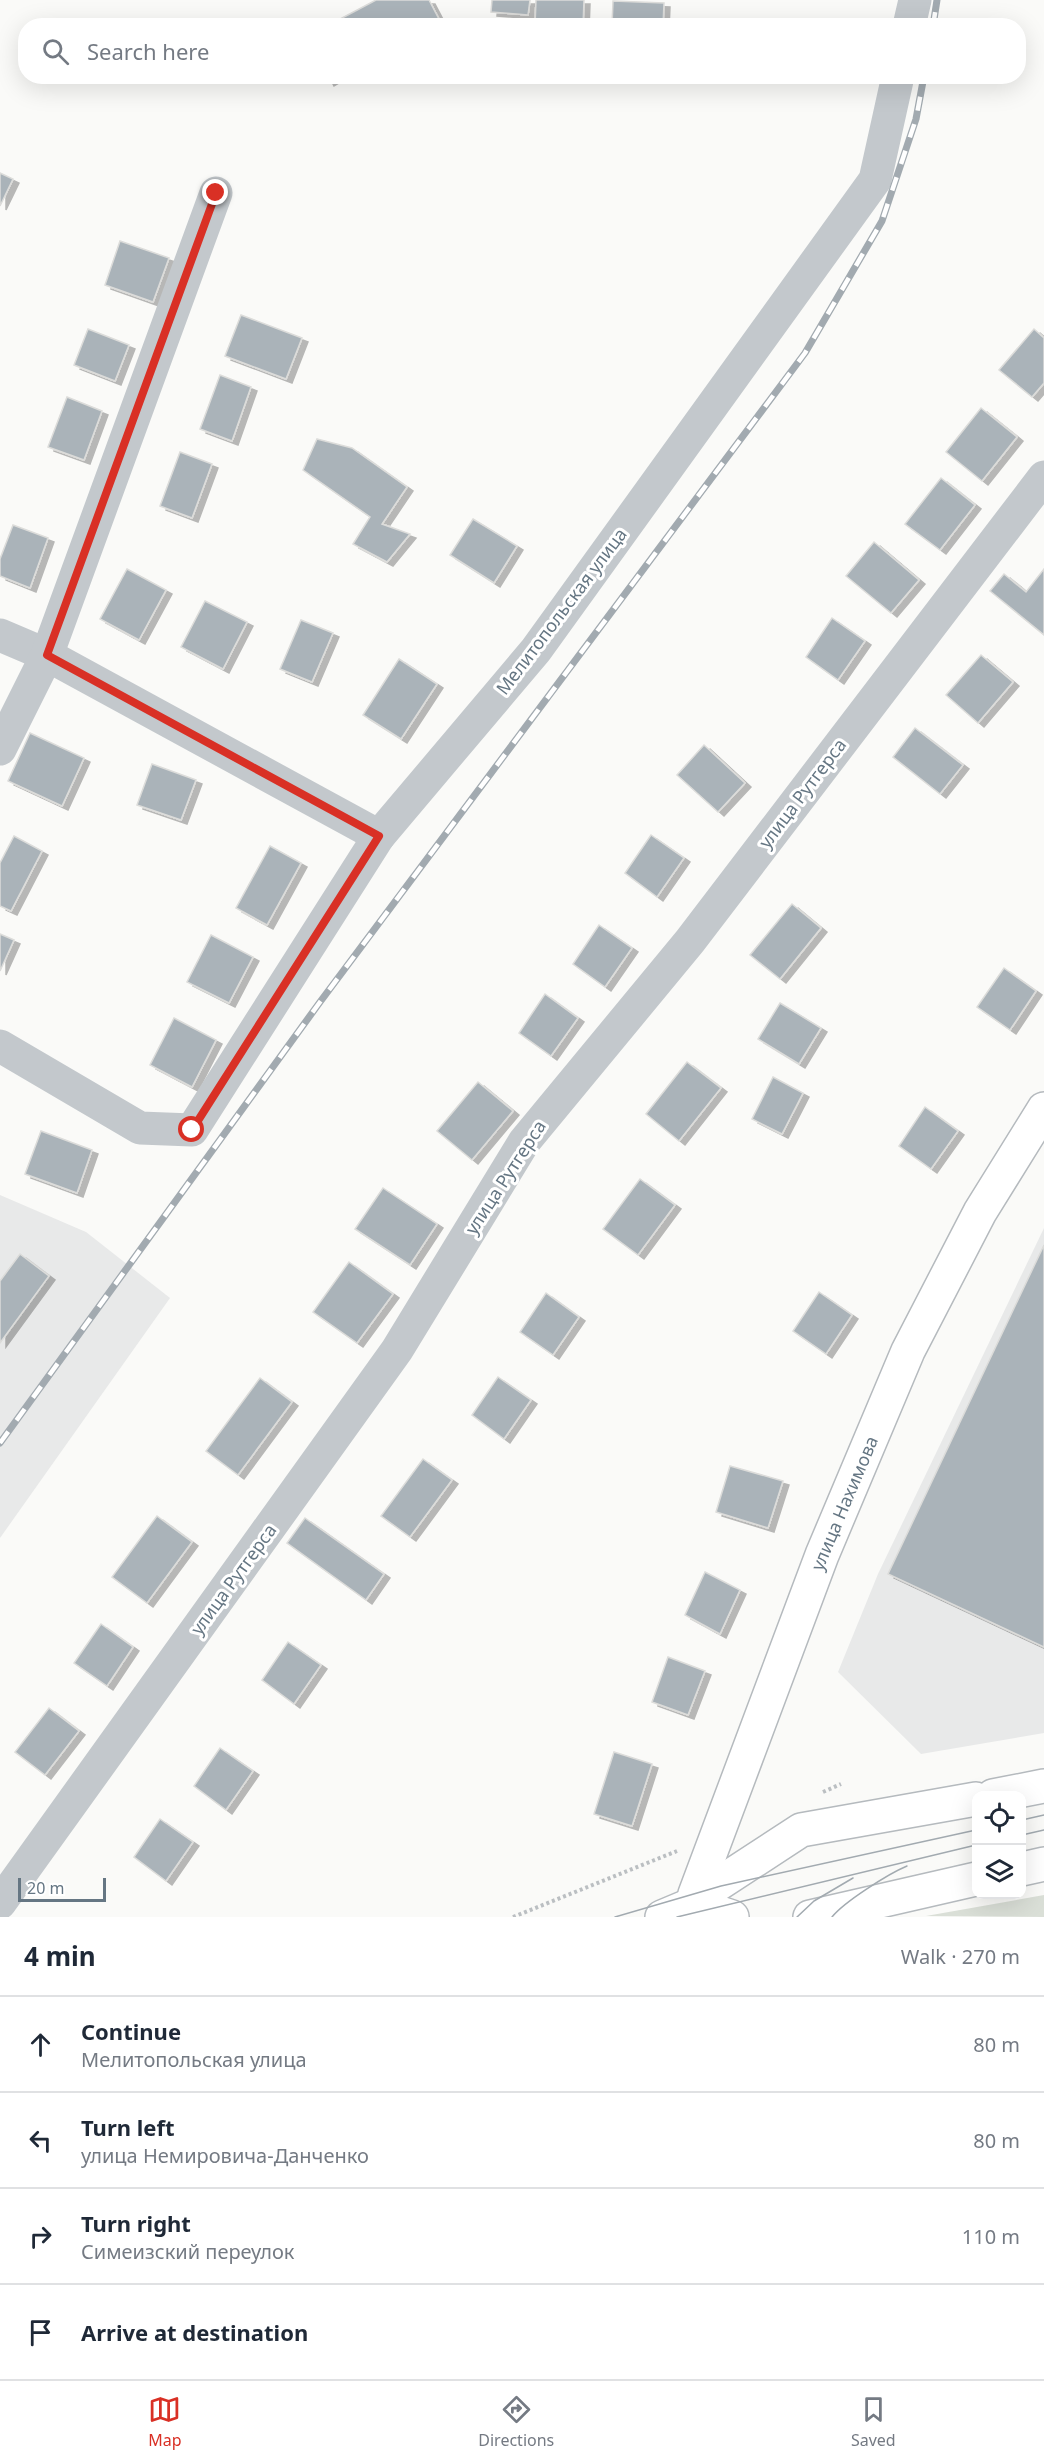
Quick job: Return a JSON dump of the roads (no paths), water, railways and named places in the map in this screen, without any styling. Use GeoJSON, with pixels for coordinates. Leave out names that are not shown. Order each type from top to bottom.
{"type":"FeatureCollection","features":[{"type":"Feature","properties":{"kind":"main road","name":"улица Нахимова"},"geometry":{"type":"LineString","coordinates":[[685,1914],[822,1555],[908,1351],[980,1212],[1044,1109]]}},
{"type":"Feature","properties":{"kind":"main road"},"geometry":{"type":"LineString","coordinates":[[1018,1791],[1044,1786]]}},
{"type":"Feature","properties":{"kind":"main road"},"geometry":{"type":"LineString","coordinates":[[685,1914],[709,1890],[801,1830],[972,1799]]}},
{"type":"Feature","properties":{"kind":"main road"},"geometry":{"type":"LineString","coordinates":[[1026,1868],[1044,1864]]}},
{"type":"Feature","properties":{"kind":"main road"},"geometry":{"type":"LineString","coordinates":[[826,1915],[972,1880]]}},
{"type":"Feature","properties":{"kind":"main road"},"geometry":{"type":"LineString","coordinates":[[685,1914],[732,1917]]}},
{"type":"Feature","properties":{"kind":"lane"},"geometry":{"type":"LineString","coordinates":[[911,18],[915,0]]}},
{"type":"Feature","properties":{"kind":"lane","name":"Мелитопольская улица"},"geometry":{"type":"LineString","coordinates":[[0,1046],[140,1128],[192,1130],[379,836],[536,650],[875,180],[896,84]]}},
{"type":"Feature","properties":{"kind":"lane"},"geometry":{"type":"LineString","coordinates":[[0,749],[47,655],[216,193]]}},
{"type":"Feature","properties":{"kind":"lane","name":"улица Рутгерса"},"geometry":{"type":"LineString","coordinates":[[0,1903],[397,1350],[524,1142],[690,941],[1044,477]]}},
{"type":"Feature","properties":{"kind":"lane"},"geometry":{"type":"LineString","coordinates":[[0,635],[47,655],[379,836]]}},
{"type":"Feature","properties":{"kind":"tram line"},"geometry":{"type":"LineString","coordinates":[[1026,1819],[1044,1815]]}},
{"type":"Feature","properties":{"kind":"tram line"},"geometry":{"type":"LineString","coordinates":[[1026,1834],[1044,1830]]}},
{"type":"Feature","properties":{"kind":"tram line"},"geometry":{"type":"LineString","coordinates":[[615,1917],[721,1886],[972,1831]]}},
{"type":"Feature","properties":{"kind":"tram line"},"geometry":{"type":"LineString","coordinates":[[677,1917],[972,1846]]}},
{"type":"Feature","properties":{"kind":"tram line"},"geometry":{"type":"LineString","coordinates":[[832,1917],[867,1889],[907,1866]]}},
{"type":"Feature","properties":{"kind":"tram line"},"geometry":{"type":"LineString","coordinates":[[797,1917],[814,1901],[853,1878]]}},
{"type":"Feature","properties":{"kind":"railway"},"geometry":{"type":"LineString","coordinates":[[934,18],[937,0]]}},
{"type":"Feature","properties":{"kind":"railway"},"geometry":{"type":"LineString","coordinates":[[0,1443],[320,1002],[805,353],[882,221],[916,119],[923,84]]}}]}
